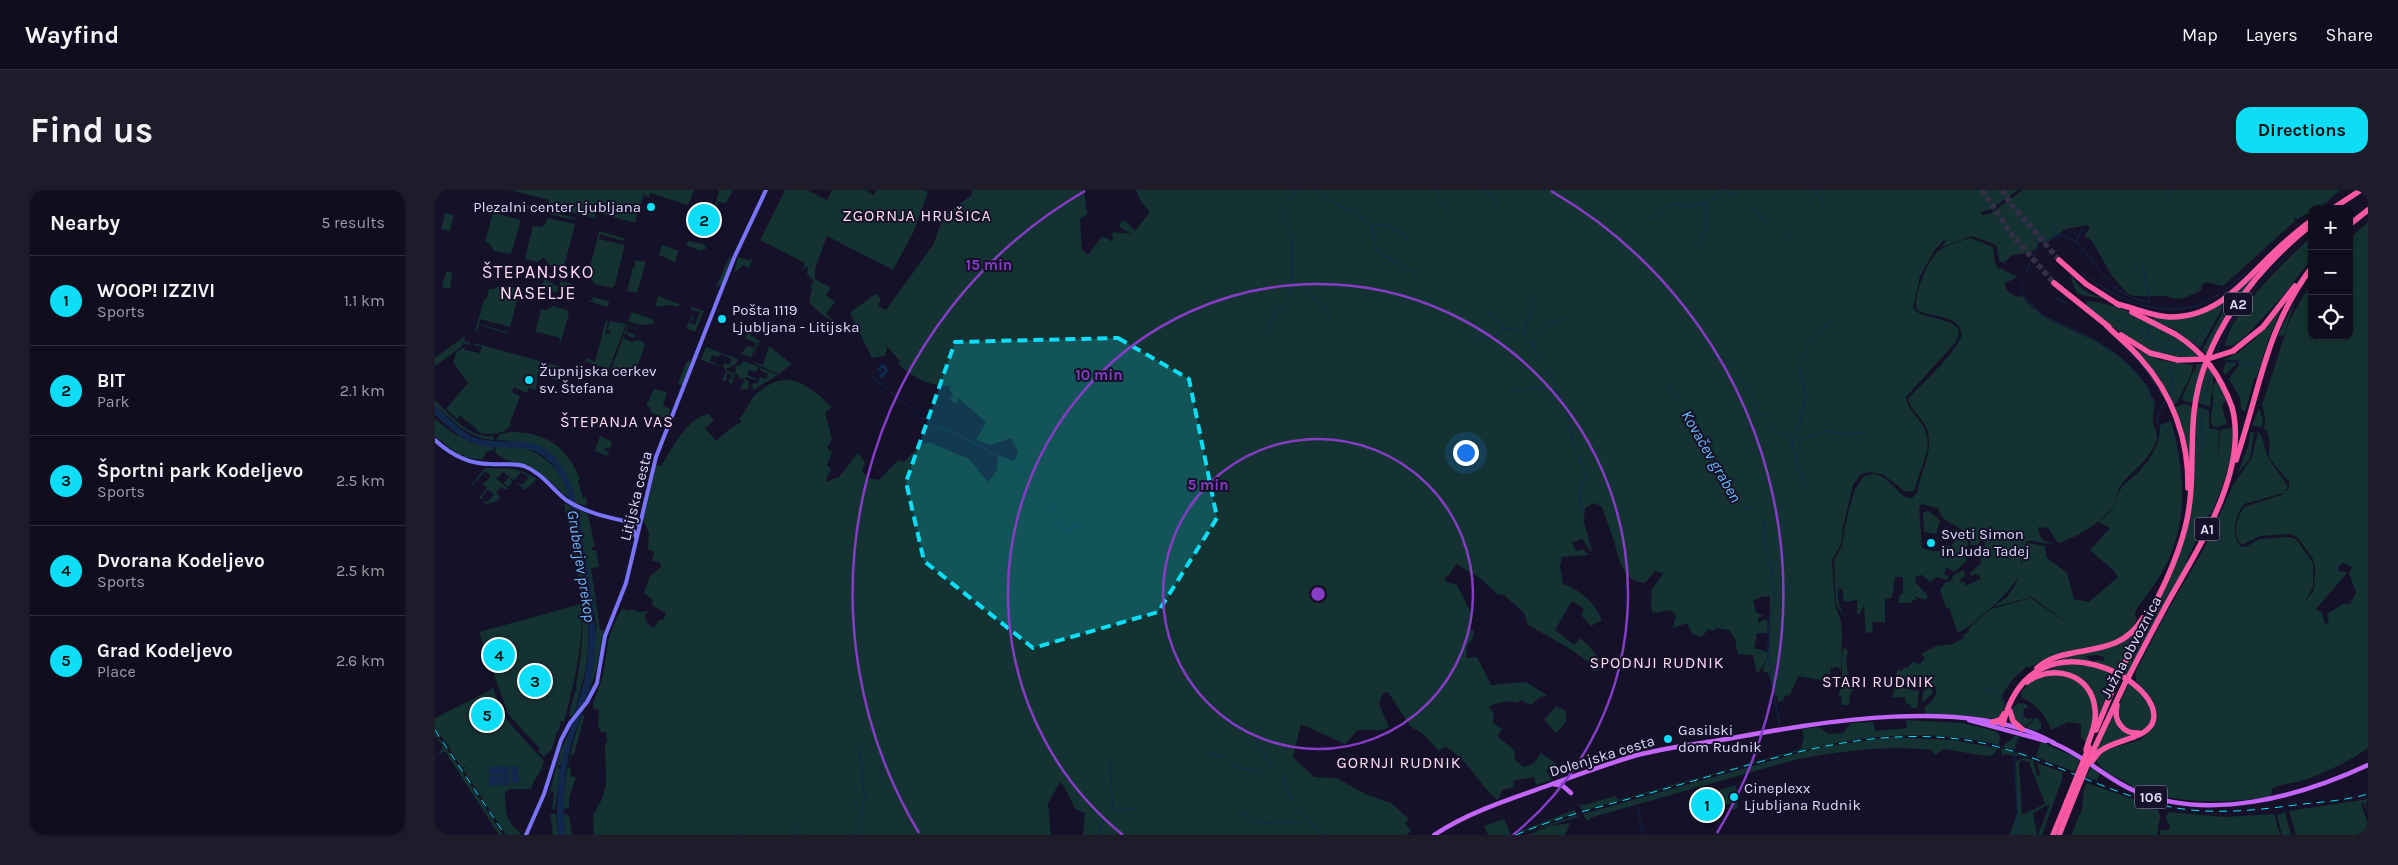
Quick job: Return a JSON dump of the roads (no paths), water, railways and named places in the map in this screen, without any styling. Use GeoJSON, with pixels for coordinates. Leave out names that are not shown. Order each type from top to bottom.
{"type":"FeatureCollection","features":[{"type":"Feature","properties":{"kind":"highway"},"geometry":{"type":"LineString","coordinates":[[2338,205],[2361,190]]}},
{"type":"Feature","properties":{"kind":"highway"},"geometry":{"type":"LineString","coordinates":[[2353,222],[2368,210]]}},
{"type":"Feature","properties":{"kind":"highway"},"geometry":{"type":"LineString","coordinates":[[2117,304],[2148,314],[2168,317],[2189,315],[2209,309],[2232,294],[2277,249],[2308,223]]}},
{"type":"Feature","properties":{"kind":"highway","name":"A2"},"geometry":{"type":"LineString","coordinates":[[2187,520],[2192,488],[2195,405],[2207,360],[2231,315],[2268,266],[2308,228]]}},
{"type":"Feature","properties":{"kind":"highway","name":"A1"},"geometry":{"type":"LineString","coordinates":[[2059,260],[2086,284],[2117,304],[2175,334],[2193,347],[2213,367],[2223,384],[2232,406],[2235,440],[2230,473]]}},
{"type":"Feature","properties":{"kind":"highway"},"geometry":{"type":"LineString","coordinates":[[2107,326],[2144,350],[2157,356],[2178,360],[2208,359],[2233,350],[2263,327],[2308,270]]}},
{"type":"Feature","properties":{"kind":"highway"},"geometry":{"type":"LineString","coordinates":[[2230,473],[2237,458],[2273,334],[2294,293],[2308,271]]}},
{"type":"Feature","properties":{"kind":"highway","name":"A1"},"geometry":{"type":"LineString","coordinates":[[2054,283],[2107,326],[2149,368],[2172,407],[2180,430],[2186,457],[2187,520]]}},
{"type":"Feature","properties":{"kind":"highway","name":"Južna obvoznica"},"geometry":{"type":"LineString","coordinates":[[2059,835],[2086,755],[2092,748],[2198,549],[2230,473]]}},
{"type":"Feature","properties":{"kind":"highway","name":"Južna obvoznica"},"geometry":{"type":"LineString","coordinates":[[2053,835],[2081,780],[2119,675],[2174,562],[2187,520]]}},
{"type":"Feature","properties":{"kind":"highway"},"geometry":{"type":"LineString","coordinates":[[2005,727],[2009,708],[2020,684],[2039,666],[2049,660],[2102,649],[2117,643],[2136,628],[2153,605]]}},
{"type":"Feature","properties":{"kind":"highway"},"geometry":{"type":"LineString","coordinates":[[2014,696],[2031,679],[2047,673],[2064,672],[2078,679],[2089,691],[2095,707],[2092,748],[2144,732],[2154,719],[2152,705],[2136,686],[2112,671],[2093,664],[2067,662],[2049,665],[2032,674]]}},
{"type":"Feature","properties":{"kind":"highway"},"geometry":{"type":"LineString","coordinates":[[2127,680],[2116,709],[2118,723],[2123,729],[2130,732],[2144,732]]}},
{"type":"Feature","properties":{"kind":"highway"},"geometry":{"type":"LineString","coordinates":[[1993,722],[2000,720],[2009,708]]}},
{"type":"Feature","properties":{"kind":"highway"},"geometry":{"type":"LineString","coordinates":[[2009,708],[2013,720],[2021,730]]}},
{"type":"Feature","properties":{"kind":"main road","name":"Litijska cesta"},"geometry":{"type":"LineString","coordinates":[[526,835],[544,794],[557,747],[568,727],[587,703],[597,683],[606,632],[625,587],[651,472],[734,258],[766,190]]}},
{"type":"Feature","properties":{"kind":"main road"},"geometry":{"type":"LineString","coordinates":[[435,440],[451,454],[469,461],[490,464],[515,464],[528,468],[540,475],[565,498],[582,508],[639,524]]}},
{"type":"Feature","properties":{"kind":"main road"},"geometry":{"type":"LineString","coordinates":[[622,520],[633,528],[636,540]]}},
{"type":"Feature","properties":{"kind":"main road","name":"Dolenjska cesta"},"geometry":{"type":"LineString","coordinates":[[1434,835],[1481,810],[1644,754],[1795,726],[1890,717],[1965,719],[1993,722],[2005,727]]}},
{"type":"Feature","properties":{"kind":"main road","name":"Dolenjska cesta"},"geometry":{"type":"LineString","coordinates":[[1965,719],[2021,730],[2080,756],[2115,781],[2135,792],[2155,798],[2188,803],[2235,803],[2273,798],[2309,788],[2368,765]]}},
{"type":"Feature","properties":{"kind":"main road"},"geometry":{"type":"LineString","coordinates":[[1553,784],[1563,786],[1571,792]]}},
{"type":"Feature","properties":{"kind":"water"},"geometry":{"type":"Polygon","coordinates":[[[883,363],[889,370],[881,378],[879,375],[885,370],[882,368],[880,372],[877,369],[883,363]]]}},
{"type":"Feature","properties":{"kind":"water","name":"Gruberjev prekop"},"geometry":{"type":"Polygon","coordinates":[[[435,405],[456,425],[474,437],[489,441],[527,442],[544,448],[559,462],[573,491],[593,598],[595,646],[590,687],[569,753],[564,794],[565,835],[558,835],[557,808],[561,764],[585,678],[589,649],[585,586],[569,497],[556,469],[541,455],[524,449],[487,447],[472,443],[435,415],[435,405]]]}},
{"type":"Feature","properties":{"kind":"water"},"geometry":{"type":"Polygon","coordinates":[[[508,766],[509,774],[489,775],[489,767],[508,766]]]}},
{"type":"Feature","properties":{"kind":"water"},"geometry":{"type":"Polygon","coordinates":[[[511,766],[518,766],[519,783],[512,783],[511,766]]]}},
{"type":"Feature","properties":{"kind":"water"},"geometry":{"type":"Polygon","coordinates":[[[509,775],[509,785],[489,786],[489,776],[509,775]]]}},
{"type":"Feature","properties":{"kind":"waterway"},"geometry":{"type":"LineString","coordinates":[[1297,190],[1282,214],[1285,224],[1290,229],[1293,255],[1291,271],[1327,313],[1331,322]]}},
{"type":"Feature","properties":{"kind":"waterway"},"geometry":{"type":"LineString","coordinates":[[1313,190],[1358,214],[1372,226],[1375,244],[1382,255],[1413,272],[1417,279]]}},
{"type":"Feature","properties":{"kind":"waterway"},"geometry":{"type":"LineString","coordinates":[[1436,190],[1451,218]]}},
{"type":"Feature","properties":{"kind":"waterway"},"geometry":{"type":"LineString","coordinates":[[1486,190],[1495,200],[1498,209]]}},
{"type":"Feature","properties":{"kind":"waterway"},"geometry":{"type":"LineString","coordinates":[[1648,219],[1673,204],[1686,206],[1706,202],[1713,199],[1723,190]]}},
{"type":"Feature","properties":{"kind":"waterway"},"geometry":{"type":"LineString","coordinates":[[1815,190],[1829,213]]}},
{"type":"Feature","properties":{"kind":"waterway"},"geometry":{"type":"LineString","coordinates":[[2164,204],[2172,190]]}},
{"type":"Feature","properties":{"kind":"waterway"},"geometry":{"type":"LineString","coordinates":[[1723,191],[1736,196],[1790,239]]}},
{"type":"Feature","properties":{"kind":"waterway"},"geometry":{"type":"LineString","coordinates":[[1697,246],[1705,226],[1706,204]]}},
{"type":"Feature","properties":{"kind":"waterway"},"geometry":{"type":"LineString","coordinates":[[2039,211],[2053,225],[2058,235]]}},
{"type":"Feature","properties":{"kind":"waterway"},"geometry":{"type":"LineString","coordinates":[[1373,226],[1382,224],[1396,230],[1416,244]]}},
{"type":"Feature","properties":{"kind":"waterway"},"geometry":{"type":"LineString","coordinates":[[2076,241],[2083,228]]}},
{"type":"Feature","properties":{"kind":"waterway"},"geometry":{"type":"LineString","coordinates":[[2025,275],[2038,245],[2031,234]]}},
{"type":"Feature","properties":{"kind":"waterway"},"geometry":{"type":"LineString","coordinates":[[2047,242],[2061,235],[2072,239],[2118,290],[2132,298],[2150,302]]}},
{"type":"Feature","properties":{"kind":"waterway"},"geometry":{"type":"LineString","coordinates":[[2217,353],[2222,339],[2245,301],[2286,256]]}},
{"type":"Feature","properties":{"kind":"waterway"},"geometry":{"type":"LineString","coordinates":[[2142,262],[2150,303]]}},
{"type":"Feature","properties":{"kind":"waterway"},"geometry":{"type":"LineString","coordinates":[[2223,292],[2248,271]]}},
{"type":"Feature","properties":{"kind":"waterway"},"geometry":{"type":"LineString","coordinates":[[1264,338],[1264,332],[1268,332],[1277,309],[1283,308],[1288,300],[1292,282],[1291,272]]}},
{"type":"Feature","properties":{"kind":"waterway"},"geometry":{"type":"LineString","coordinates":[[2081,272],[2107,290],[2135,303],[2150,307],[2181,309],[2202,304],[2220,294]]}},
{"type":"Feature","properties":{"kind":"waterway"},"geometry":{"type":"LineString","coordinates":[[2022,283],[2022,294]]}},
{"type":"Feature","properties":{"kind":"waterway"},"geometry":{"type":"LineString","coordinates":[[1524,332],[1533,301],[1541,293]]}},
{"type":"Feature","properties":{"kind":"waterway"},"geometry":{"type":"LineString","coordinates":[[2023,296],[2042,315],[2095,340],[2127,364],[2149,388],[2153,407]]}},
{"type":"Feature","properties":{"kind":"waterway"},"geometry":{"type":"LineString","coordinates":[[2054,296],[2068,304]]}},
{"type":"Feature","properties":{"kind":"waterway"},"geometry":{"type":"LineString","coordinates":[[2223,318],[2233,300]]}},
{"type":"Feature","properties":{"kind":"waterway"},"geometry":{"type":"LineString","coordinates":[[1486,307],[1502,328],[1519,330],[1524,333],[1547,368],[1568,413],[1574,448],[1586,473],[1578,495],[1584,511]]}},
{"type":"Feature","properties":{"kind":"waterway"},"geometry":{"type":"LineString","coordinates":[[2193,343],[2220,313]]}},
{"type":"Feature","properties":{"kind":"waterway"},"geometry":{"type":"LineString","coordinates":[[2106,314],[2144,336],[2165,353]]}},
{"type":"Feature","properties":{"kind":"waterway"},"geometry":{"type":"LineString","coordinates":[[1532,344],[1543,327],[1568,318]]}},
{"type":"Feature","properties":{"kind":"waterway"},"geometry":{"type":"LineString","coordinates":[[1792,447],[1801,423],[1801,413],[1806,397],[1799,365],[1813,336],[1835,319]]}},
{"type":"Feature","properties":{"kind":"waterway"},"geometry":{"type":"LineString","coordinates":[[2143,334],[2145,323]]}},
{"type":"Feature","properties":{"kind":"waterway"},"geometry":{"type":"LineString","coordinates":[[2148,335],[2153,326]]}},
{"type":"Feature","properties":{"kind":"waterway"},"geometry":{"type":"LineString","coordinates":[[2148,328],[2148,335],[2175,352],[2183,350]]}},
{"type":"Feature","properties":{"kind":"waterway"},"geometry":{"type":"LineString","coordinates":[[1474,338],[1477,340],[1496,336],[1506,330]]}},
{"type":"Feature","properties":{"kind":"waterway"},"geometry":{"type":"LineString","coordinates":[[2157,340],[2162,330]]}},
{"type":"Feature","properties":{"kind":"waterway"},"geometry":{"type":"LineString","coordinates":[[2165,347],[2171,335]]}},
{"type":"Feature","properties":{"kind":"waterway"},"geometry":{"type":"LineString","coordinates":[[2118,340],[2140,363],[2161,393],[2160,396]]}},
{"type":"Feature","properties":{"kind":"waterway"},"geometry":{"type":"LineString","coordinates":[[1701,346],[1715,357],[1722,357],[1732,365],[1740,380],[1751,393],[1758,412],[1765,416],[1774,429],[1786,436],[1792,444],[1804,486]]}},
{"type":"Feature","properties":{"kind":"waterway"},"geometry":{"type":"LineString","coordinates":[[2224,362],[2240,361]]}},
{"type":"Feature","properties":{"kind":"waterway"},"geometry":{"type":"LineString","coordinates":[[2242,362],[2257,365]]}},
{"type":"Feature","properties":{"kind":"waterway"},"geometry":{"type":"LineString","coordinates":[[2169,365],[2173,383],[2169,395]]}},
{"type":"Feature","properties":{"kind":"waterway"},"geometry":{"type":"LineString","coordinates":[[2204,405],[2211,371]]}},
{"type":"Feature","properties":{"kind":"waterway"},"geometry":{"type":"LineString","coordinates":[[871,375],[918,415]]}},
{"type":"Feature","properties":{"kind":"waterway","name":"Kovačev graben"},"geometry":{"type":"LineString","coordinates":[[1668,383],[1677,400],[1702,435],[1704,448],[1726,474],[1735,498],[1741,507],[1752,508],[1764,521],[1763,531],[1776,599],[1768,628],[1769,661],[1780,725]]}},
{"type":"Feature","properties":{"kind":"waterway"},"geometry":{"type":"LineString","coordinates":[[1511,392],[1516,390],[1521,393],[1534,388],[1557,392]]}},
{"type":"Feature","properties":{"kind":"waterway"},"geometry":{"type":"LineString","coordinates":[[2158,423],[2157,417],[2165,401]]}},
{"type":"Feature","properties":{"kind":"waterway"},"geometry":{"type":"LineString","coordinates":[[2198,456],[2202,451],[2201,420],[2204,407]]}},
{"type":"Feature","properties":{"kind":"waterway"},"geometry":{"type":"LineString","coordinates":[[921,418],[927,419],[935,427],[958,433],[963,438],[987,449]]}},
{"type":"Feature","properties":{"kind":"waterway"},"geometry":{"type":"LineString","coordinates":[[2161,425],[2175,437],[2179,459]]}},
{"type":"Feature","properties":{"kind":"waterway"},"geometry":{"type":"LineString","coordinates":[[1796,455],[1802,440],[1824,431],[1849,434],[1863,432]]}},
{"type":"Feature","properties":{"kind":"waterway"},"geometry":{"type":"LineString","coordinates":[[989,452],[1022,471],[1037,487],[1049,503],[1052,512],[1067,530],[1076,527],[1087,519]]}},
{"type":"Feature","properties":{"kind":"waterway"},"geometry":{"type":"LineString","coordinates":[[1777,599],[1814,556]]}},
{"type":"Feature","properties":{"kind":"waterway"},"geometry":{"type":"LineString","coordinates":[[1985,689],[2001,695],[2005,703],[2010,705]]}},
{"type":"Feature","properties":{"kind":"waterway"},"geometry":{"type":"LineString","coordinates":[[2013,707],[2021,716],[2023,721],[2022,727]]}},
{"type":"Feature","properties":{"kind":"waterway"},"geometry":{"type":"LineString","coordinates":[[1229,720],[1252,734],[1272,766]]}},
{"type":"Feature","properties":{"kind":"waterway"},"geometry":{"type":"LineString","coordinates":[[2019,735],[2014,754],[2019,835]]}},
{"type":"Feature","properties":{"kind":"waterway"},"geometry":{"type":"LineString","coordinates":[[858,746],[864,794]]}},
{"type":"Feature","properties":{"kind":"waterway"},"geometry":{"type":"LineString","coordinates":[[1208,752],[1224,758],[1235,767],[1267,772]]}},
{"type":"Feature","properties":{"kind":"waterway"},"geometry":{"type":"LineString","coordinates":[[855,835],[860,827],[865,795],[881,780],[882,766],[888,755]]}},
{"type":"Feature","properties":{"kind":"waterway"},"geometry":{"type":"LineString","coordinates":[[1099,835],[1102,822],[1113,811],[1110,757]]}},
{"type":"Feature","properties":{"kind":"waterway"},"geometry":{"type":"LineString","coordinates":[[1279,772],[1300,811],[1322,835]]}},
{"type":"Feature","properties":{"kind":"waterway"},"geometry":{"type":"LineString","coordinates":[[1113,811],[1139,808]]}},
{"type":"Feature","properties":{"kind":"waterway"},"geometry":{"type":"LineString","coordinates":[[1638,809],[1643,835]]}},
{"type":"Feature","properties":{"kind":"waterway"},"geometry":{"type":"LineString","coordinates":[[1241,813],[1262,824],[1289,821],[1301,823]]}},
{"type":"Feature","properties":{"kind":"waterway"},"geometry":{"type":"LineString","coordinates":[[791,821],[796,825],[800,835]]}},
{"type":"Feature","properties":{"kind":"tunnel"},"geometry":{"type":"LineString","coordinates":[[1982,190],[2013,236],[2054,283]]}},
{"type":"Feature","properties":{"kind":"tunnel"},"geometry":{"type":"LineString","coordinates":[[2002,190],[2011,204],[2059,260]]}},
{"type":"Feature","properties":{"kind":"railway"},"geometry":{"type":"LineString","coordinates":[[435,730],[505,835]]}},
{"type":"Feature","properties":{"kind":"railway"},"geometry":{"type":"LineString","coordinates":[[1516,835],[1572,815],[1778,757],[1852,741],[1890,737],[1966,740],[1990,745],[2036,759],[2127,795],[2169,807],[2188,810],[2264,809],[2352,798],[2368,794]]}},
{"type":"Feature","properties":{"kind":"place","name":"Plezalni center Ljubljana"},"geometry":{"type":"Point","coordinates":[651,207]}},
{"type":"Feature","properties":{"kind":"place","name":"BIT"},"geometry":{"type":"Point","coordinates":[704,220]}},
{"type":"Feature","properties":{"kind":"place","name":"Pošta 1119 Ljubljana - Litijska"},"geometry":{"type":"Point","coordinates":[722,319]}},
{"type":"Feature","properties":{"kind":"place","name":"Župnijska cerkev sv. Štefana"},"geometry":{"type":"Point","coordinates":[529,380]}},
{"type":"Feature","properties":{"kind":"place","name":"Sveti Simon in Juda Tadej"},"geometry":{"type":"Point","coordinates":[1931,543]}},
{"type":"Feature","properties":{"kind":"place","name":"Dvorana Kodeljevo"},"geometry":{"type":"Point","coordinates":[499,655]}},
{"type":"Feature","properties":{"kind":"place","name":"Športni park Kodeljevo"},"geometry":{"type":"Point","coordinates":[535,681]}},
{"type":"Feature","properties":{"kind":"place","name":"Grad Kodeljevo"},"geometry":{"type":"Point","coordinates":[487,715]}},
{"type":"Feature","properties":{"kind":"place","name":"Gasilski dom Rudnik"},"geometry":{"type":"Point","coordinates":[1668,739]}},
{"type":"Feature","properties":{"kind":"place","name":"Cineplexx Ljubljana Rudnik"},"geometry":{"type":"Point","coordinates":[1734,797]}},
{"type":"Feature","properties":{"kind":"place","name":"WOOP! IZZIVI"},"geometry":{"type":"Point","coordinates":[1707,805]}},
{"type":"Feature","properties":{"kind":"district","name":"ZGORNJA HRUŠICA"},"geometry":{"type":"Point","coordinates":[917,215]}},
{"type":"Feature","properties":{"kind":"district","name":"ŠTEPANJSKO NASELJE"},"geometry":{"type":"Point","coordinates":[538,282]}},
{"type":"Feature","properties":{"kind":"district","name":"ŠTEPANJA VAS"},"geometry":{"type":"Point","coordinates":[617,421]}},
{"type":"Feature","properties":{"kind":"district","name":"SPODNJI RUDNIK"},"geometry":{"type":"Point","coordinates":[1657,662]}},
{"type":"Feature","properties":{"kind":"district","name":"STARI RUDNIK"},"geometry":{"type":"Point","coordinates":[1878,681]}},
{"type":"Feature","properties":{"kind":"district","name":"GORNJI RUDNIK"},"geometry":{"type":"Point","coordinates":[1399,762]}}]}
